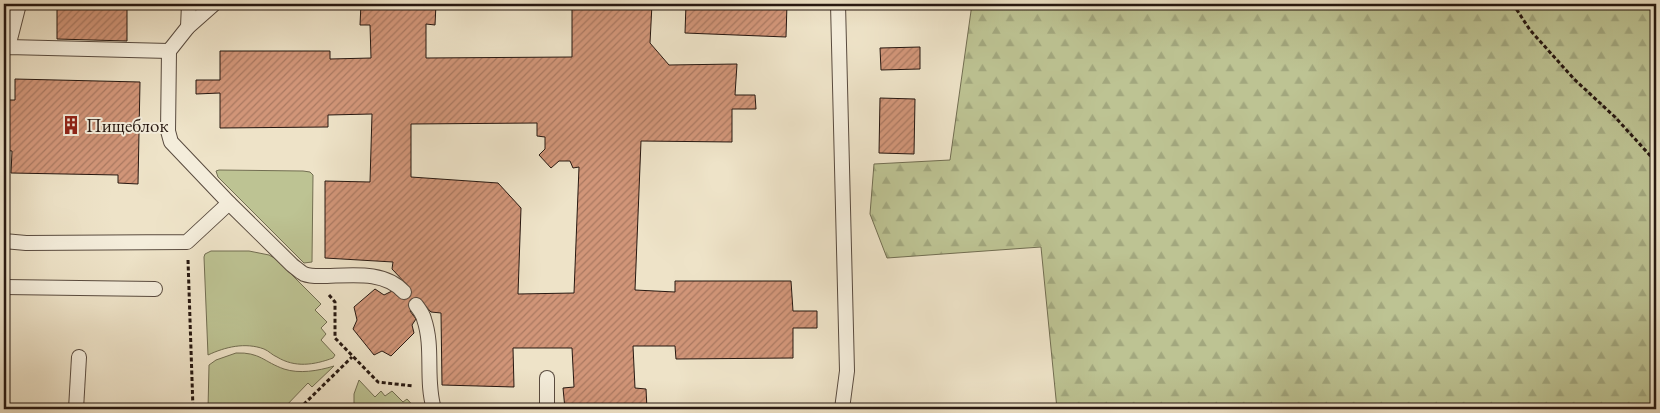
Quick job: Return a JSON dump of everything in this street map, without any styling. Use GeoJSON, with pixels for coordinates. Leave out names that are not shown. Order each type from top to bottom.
{"type":"FeatureCollection","features":[{"type":"Feature","properties":{"kind":"lane"},"geometry":{"type":"LineString","coordinates":[[19,4],[6,48],[169,51]]}},
{"type":"Feature","properties":{"kind":"lane"},"geometry":{"type":"LineString","coordinates":[[188,27],[189,4]]}},
{"type":"Feature","properties":{"kind":"lane"},"geometry":{"type":"LineString","coordinates":[[214,4],[188,27],[169,51],[168,131],[171,142],[229,203],[292,265],[303,273],[313,276],[375,276],[392,282],[404,292]]}},
{"type":"Feature","properties":{"kind":"lane"},"geometry":{"type":"LineString","coordinates":[[838,4],[847,371],[841,407]]}},
{"type":"Feature","properties":{"kind":"lane"},"geometry":{"type":"LineString","coordinates":[[4,241],[187,242],[229,203]]}},
{"type":"Feature","properties":{"kind":"lane"},"geometry":{"type":"LineString","coordinates":[[4,287],[155,289]]}},
{"type":"Feature","properties":{"kind":"lane"},"geometry":{"type":"LineString","coordinates":[[416,305],[424,317],[428,335],[429,390],[434,409]]}},
{"type":"Feature","properties":{"kind":"lane"},"geometry":{"type":"LineString","coordinates":[[76,409],[79,356]]}},
{"type":"Feature","properties":{"kind":"lane"},"geometry":{"type":"LineString","coordinates":[[547,378],[547,409]]}},
{"type":"Feature","properties":{"kind":"path"},"geometry":{"type":"LineString","coordinates":[[1513,4],[1530,30],[1574,79],[1615,117],[1656,162]]}},
{"type":"Feature","properties":{"kind":"path"},"geometry":{"type":"LineString","coordinates":[[187,242],[193,409]]}},
{"type":"Feature","properties":{"kind":"path"},"geometry":{"type":"LineString","coordinates":[[313,276],[335,302],[336,338],[352,357],[378,382],[415,386],[429,390]]}},
{"type":"Feature","properties":{"kind":"path"},"geometry":{"type":"LineString","coordinates":[[299,409],[352,357]]}},
{"type":"Feature","properties":{"kind":"green space"},"geometry":{"type":"Polygon","coordinates":[[[972,4],[1656,4],[1656,409],[1057,409],[1041,247],[887,258],[870,214],[874,164],[950,160],[972,4]]]}},
{"type":"Feature","properties":{"kind":"green space"},"geometry":{"type":"Polygon","coordinates":[[[216,171],[310,172],[313,175],[312,262],[304,263],[218,177],[216,171]]]}},
{"type":"Feature","properties":{"kind":"green space"},"geometry":{"type":"Polygon","coordinates":[[[211,251],[249,251],[269,255],[276,259],[321,304],[315,310],[327,322],[321,328],[326,334],[321,340],[335,355],[333,358],[312,364],[291,363],[264,349],[250,346],[228,348],[208,355],[204,257],[205,254],[211,251]]]}},
{"type":"Feature","properties":{"kind":"green space"},"geometry":{"type":"Polygon","coordinates":[[[236,353],[251,354],[284,369],[302,372],[334,366],[312,387],[308,383],[283,409],[208,409],[209,365],[216,360],[236,353]]]}},
{"type":"Feature","properties":{"kind":"green space"},"geometry":{"type":"Polygon","coordinates":[[[359,380],[375,397],[381,391],[385,396],[392,391],[403,402],[407,399],[416,409],[354,409],[354,394],[359,380]]]}},
{"type":"Feature","properties":{"kind":"building"},"geometry":{"type":"Polygon","coordinates":[[[57,4],[127,4],[127,41],[57,39],[57,4]]]}},
{"type":"Feature","properties":{"kind":"building"},"geometry":{"type":"Polygon","coordinates":[[[361,4],[436,4],[435,25],[426,24],[426,58],[572,57],[572,4],[652,4],[650,43],[669,65],[737,64],[735,95],[755,95],[756,109],[732,109],[732,142],[641,141],[635,290],[675,292],[675,281],[791,281],[793,311],[817,311],[817,328],[793,328],[793,358],[676,359],[675,346],[633,346],[635,388],[646,389],[647,409],[565,409],[563,388],[574,387],[572,348],[513,348],[514,387],[442,385],[441,313],[431,312],[420,300],[410,311],[416,319],[412,325],[414,333],[391,356],[382,351],[374,355],[353,329],[357,320],[354,307],[375,289],[384,295],[392,291],[399,297],[409,287],[392,269],[393,262],[325,258],[325,181],[370,182],[372,114],[328,115],[328,127],[220,128],[220,93],[196,94],[196,80],[220,80],[220,51],[330,51],[330,59],[371,58],[370,25],[360,25],[361,4]],[[537,123],[411,124],[411,177],[498,183],[521,208],[518,294],[574,293],[579,167],[573,168],[570,161],[559,161],[551,168],[539,155],[545,149],[545,137],[537,136],[537,123]]]}},
{"type":"Feature","properties":{"kind":"building"},"geometry":{"type":"Polygon","coordinates":[[[686,4],[787,4],[786,37],[685,33],[686,4]]]}},
{"type":"Feature","properties":{"kind":"building"},"geometry":{"type":"Polygon","coordinates":[[[920,47],[920,69],[881,70],[880,48],[920,47]]]}},
{"type":"Feature","properties":{"kind":"building","name":"Пищеблок"},"geometry":{"type":"Polygon","coordinates":[[[15,79],[140,82],[138,184],[118,183],[118,175],[11,173],[12,151],[4,150],[4,100],[15,100],[15,79]]]}},
{"type":"Feature","properties":{"kind":"building"},"geometry":{"type":"Polygon","coordinates":[[[880,98],[915,99],[914,154],[879,153],[880,98]]]}},
{"type":"Feature","properties":{"kind":"place","name":"Пищеблок"},"geometry":{"type":"Point","coordinates":[71,125]}}]}
